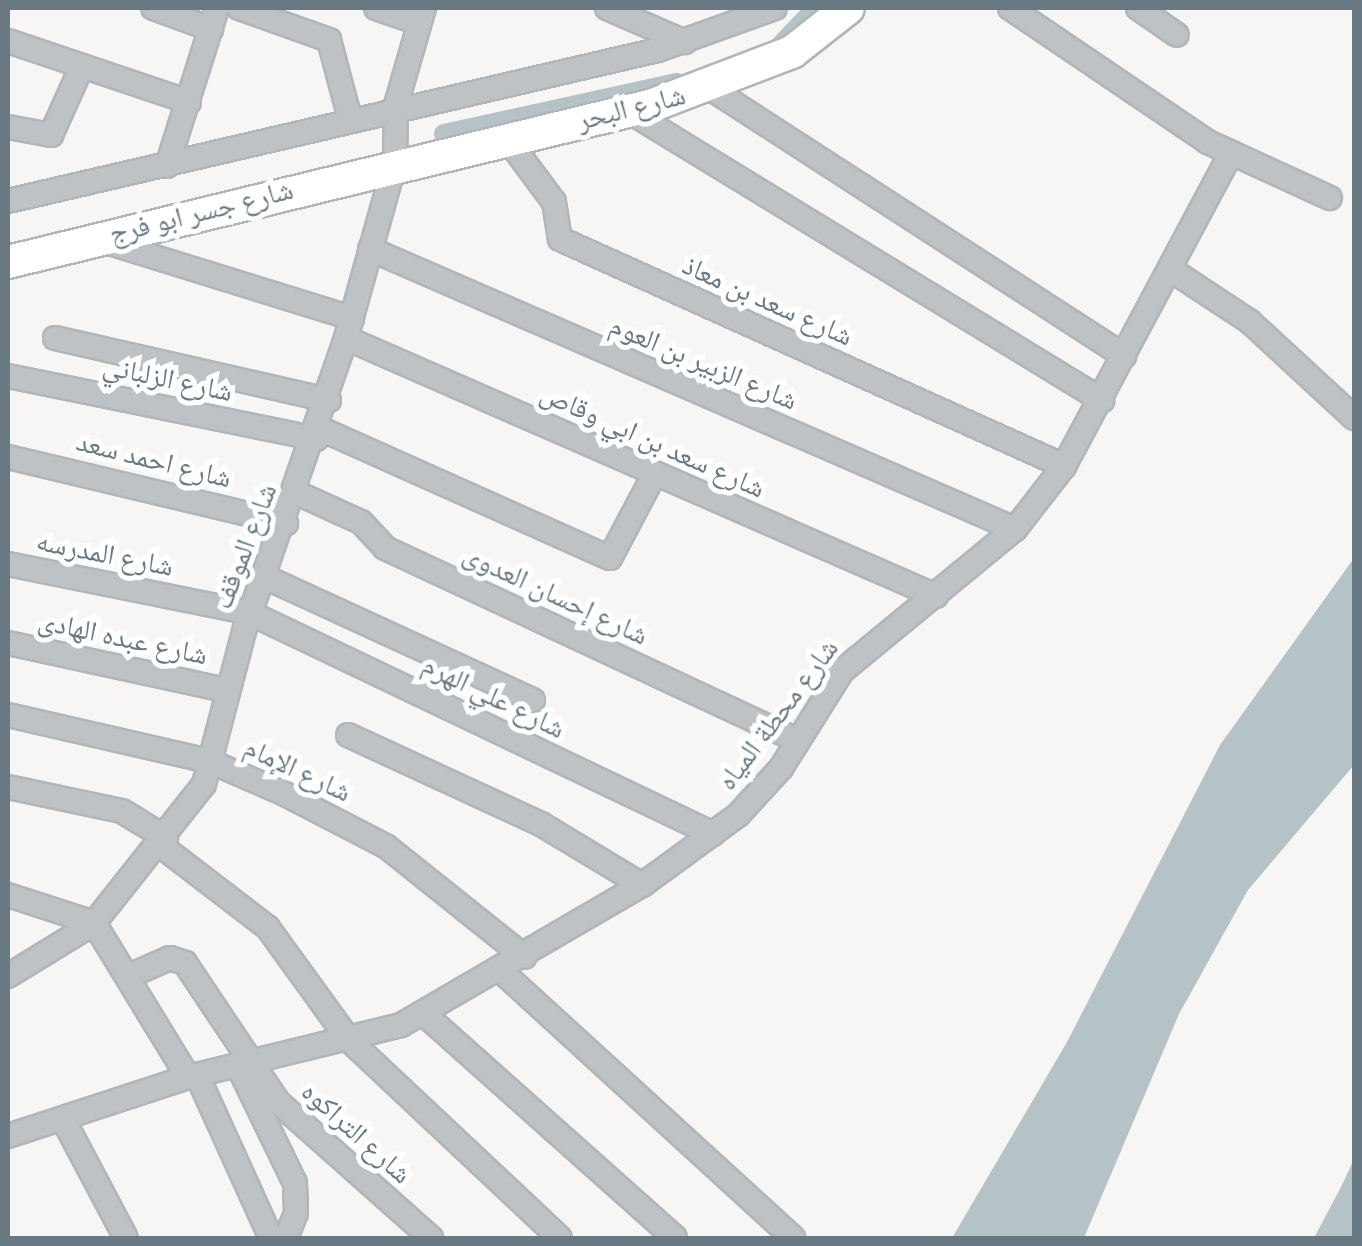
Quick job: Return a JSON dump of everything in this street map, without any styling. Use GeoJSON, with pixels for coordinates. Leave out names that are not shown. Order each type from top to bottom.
{"type":"FeatureCollection","features":[{"type":"Feature","properties":{"kind":"street"},"geometry":{"type":"LineString","coordinates":[[153,8],[214,18],[167,166]]}},
{"type":"Feature","properties":{"kind":"street"},"geometry":{"type":"LineString","coordinates":[[239,8],[329,40],[350,119]]}},
{"type":"Feature","properties":{"kind":"street"},"geometry":{"type":"LineString","coordinates":[[376,8],[422,16]]}},
{"type":"Feature","properties":{"kind":"street"},"geometry":{"type":"LineString","coordinates":[[606,8],[685,42]]}},
{"type":"Feature","properties":{"kind":"street"},"geometry":{"type":"LineString","coordinates":[[730,8],[766,14]]}},
{"type":"Feature","properties":{"kind":"street","name":"شارع البحر"},"geometry":{"type":"LineString","coordinates":[[395,162],[628,110],[707,86],[792,52],[848,8]]}},
{"type":"Feature","properties":{"kind":"street"},"geometry":{"type":"LineString","coordinates":[[1010,8],[1230,153],[1330,198]]}},
{"type":"Feature","properties":{"kind":"street"},"geometry":{"type":"LineString","coordinates":[[1138,8],[1177,35]]}},
{"type":"Feature","properties":{"kind":"street"},"geometry":{"type":"LineString","coordinates":[[8,201],[167,166],[396,105],[685,42],[766,14]]}},
{"type":"Feature","properties":{"kind":"street","name":"شارع الموقف"},"geometry":{"type":"LineString","coordinates":[[8,976],[94,923],[163,842],[204,784],[226,690],[250,613],[329,400],[395,162],[396,105],[422,16]]}},
{"type":"Feature","properties":{"kind":"street"},"geometry":{"type":"LineString","coordinates":[[8,40],[190,102]]}},
{"type":"Feature","properties":{"kind":"street"},"geometry":{"type":"LineString","coordinates":[[8,127],[51,135],[82,66]]}},
{"type":"Feature","properties":{"kind":"street"},"geometry":{"type":"LineString","coordinates":[[707,86],[1124,356]]}},
{"type":"Feature","properties":{"kind":"street"},"geometry":{"type":"LineString","coordinates":[[628,110],[1102,400]]}},
{"type":"Feature","properties":{"kind":"street","name":"شارع سعد بن معاذ"},"geometry":{"type":"LineString","coordinates":[[504,136],[554,202],[560,239],[1064,466]]}},
{"type":"Feature","properties":{"kind":"street","name":"شارع محطة المياه"},"geometry":{"type":"LineString","coordinates":[[8,1136],[64,1121],[193,1076],[349,1040],[424,1014],[642,884],[713,834],[760,792],[866,647],[936,596],[1014,529],[1064,466],[1230,153]]}},
{"type":"Feature","properties":{"kind":"street","name":"شارع جسر ابو فرج"},"geometry":{"type":"LineString","coordinates":[[8,262],[395,162]]}},
{"type":"Feature","properties":{"kind":"street","name":"شارع سعد بن ابي وقاص"},"geometry":{"type":"LineString","coordinates":[[94,238],[349,328],[655,473],[936,596]]}},
{"type":"Feature","properties":{"kind":"street","name":"شارع الزبير بن العوم"},"geometry":{"type":"LineString","coordinates":[[370,250],[1014,529]]}},
{"type":"Feature","properties":{"kind":"street"},"geometry":{"type":"LineString","coordinates":[[1170,269],[1249,322],[1354,418]]}},
{"type":"Feature","properties":{"kind":"street"},"geometry":{"type":"LineString","coordinates":[[55,338],[329,400]]}},
{"type":"Feature","properties":{"kind":"street","name":"شارع الزلباني"},"geometry":{"type":"LineString","coordinates":[[8,376],[319,434],[605,557],[614,556],[655,473]]}},
{"type":"Feature","properties":{"kind":"street","name":"شارع احمد سعد"},"geometry":{"type":"LineString","coordinates":[[8,457],[286,523]]}},
{"type":"Feature","properties":{"kind":"street","name":"شارع إحسان العدوى"},"geometry":{"type":"LineString","coordinates":[[297,494],[361,522],[385,548],[797,740]]}},
{"type":"Feature","properties":{"kind":"street","name":"شارع المدرسه"},"geometry":{"type":"LineString","coordinates":[[8,564],[250,613]]}},
{"type":"Feature","properties":{"kind":"street"},"geometry":{"type":"LineString","coordinates":[[265,577],[533,700]]}},
{"type":"Feature","properties":{"kind":"street","name":"شارع علي الهرم"},"geometry":{"type":"LineString","coordinates":[[250,613],[713,834]]}},
{"type":"Feature","properties":{"kind":"street","name":"شارع عبده الهادى"},"geometry":{"type":"LineString","coordinates":[[8,643],[226,690]]}},
{"type":"Feature","properties":{"kind":"street","name":"شارع الإمام"},"geometry":{"type":"LineString","coordinates":[[8,715],[210,761],[387,847],[526,956]]}},
{"type":"Feature","properties":{"kind":"street"},"geometry":{"type":"LineString","coordinates":[[348,735],[540,824],[642,884]]}},
{"type":"Feature","properties":{"kind":"street"},"geometry":{"type":"LineString","coordinates":[[8,787],[122,811],[163,842],[268,928],[349,1040],[560,1238]]}},
{"type":"Feature","properties":{"kind":"street"},"geometry":{"type":"LineString","coordinates":[[8,896],[94,923],[193,1076],[271,1238]]}},
{"type":"Feature","properties":{"kind":"street"},"geometry":{"type":"LineString","coordinates":[[129,976],[170,958],[185,963],[243,1065],[295,1183],[290,1231],[312,1238]]}},
{"type":"Feature","properties":{"kind":"street"},"geometry":{"type":"LineString","coordinates":[[501,970],[793,1238]]}},
{"type":"Feature","properties":{"kind":"street"},"geometry":{"type":"LineString","coordinates":[[424,1014],[675,1238]]}},
{"type":"Feature","properties":{"kind":"street","name":"شارع التراكوه"},"geometry":{"type":"LineString","coordinates":[[243,1065],[278,1102],[432,1238]]}},
{"type":"Feature","properties":{"kind":"street"},"geometry":{"type":"LineString","coordinates":[[64,1121],[126,1238]]}},
{"type":"Feature","properties":{"kind":"shaded area"},"geometry":{"type":"Polygon","coordinates":[[[1354,558],[1354,765],[1248,890],[1179,1014],[1084,1238],[952,1238],[1067,1042],[1220,745],[1354,558]]]}},
{"type":"Feature","properties":{"kind":"shaded area"},"geometry":{"type":"Polygon","coordinates":[[[1354,1159],[1354,1238],[1314,1238],[1342,1185],[1354,1159]]]}},
{"type":"Feature","properties":{"kind":"waterway"},"geometry":{"type":"LineString","coordinates":[[780,46],[816,8]]}},
{"type":"Feature","properties":{"kind":"waterway"},"geometry":{"type":"LineString","coordinates":[[444,134],[676,83]]}}]}
